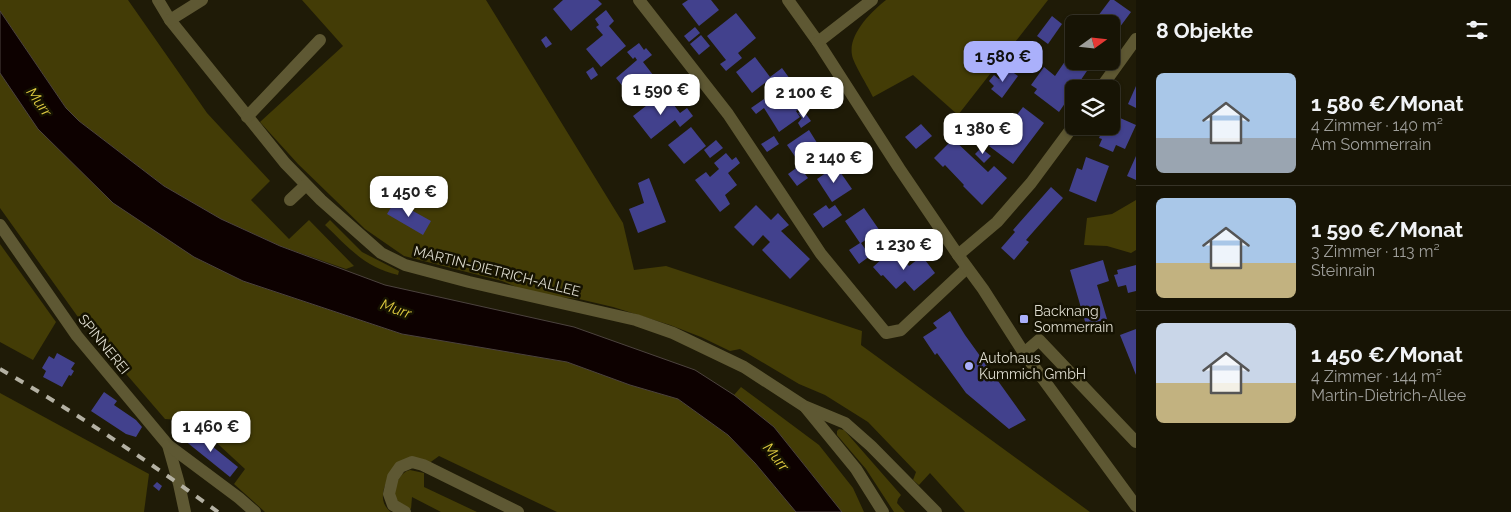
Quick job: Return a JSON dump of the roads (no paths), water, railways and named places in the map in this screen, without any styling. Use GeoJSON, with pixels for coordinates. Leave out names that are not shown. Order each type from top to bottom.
{"type":"FeatureCollection","features":[{"type":"Feature","properties":{"kind":"street","name":"MARTIN-DIETRICH-ALLEE"},"geometry":{"type":"LineString","coordinates":[[158,0],[170,20],[285,163],[359,235],[381,253],[405,265],[469,282],[636,320],[673,333],[744,367],[804,406],[845,424],[871,446],[936,512]]}},
{"type":"Feature","properties":{"kind":"street"},"geometry":{"type":"LineString","coordinates":[[170,20],[202,0]]}},
{"type":"Feature","properties":{"kind":"street"},"geometry":{"type":"LineString","coordinates":[[639,0],[728,114],[820,254],[886,333],[901,330],[967,268]]}},
{"type":"Feature","properties":{"kind":"street"},"geometry":{"type":"LineString","coordinates":[[788,0],[818,42],[899,168],[958,255],[984,289],[1024,353],[1136,506]]}},
{"type":"Feature","properties":{"kind":"street"},"geometry":{"type":"LineString","coordinates":[[818,42],[872,0]]}},
{"type":"Feature","properties":{"kind":"street"},"geometry":{"type":"LineString","coordinates":[[247,117],[320,40]]}},
{"type":"Feature","properties":{"kind":"street"},"geometry":{"type":"LineString","coordinates":[[1107,80],[1136,40]]}},
{"type":"Feature","properties":{"kind":"street"},"geometry":{"type":"LineString","coordinates":[[958,255],[997,222],[1031,183],[1067,135]]}},
{"type":"Feature","properties":{"kind":"street"},"geometry":{"type":"LineString","coordinates":[[290,200],[306,185]]}},
{"type":"Feature","properties":{"kind":"street","name":"SPINNEREI"},"geometry":{"type":"LineString","coordinates":[[0,225],[77,336],[168,445],[185,512]]}},
{"type":"Feature","properties":{"kind":"street"},"geometry":{"type":"LineString","coordinates":[[1024,353],[1039,340],[1136,442]]}},
{"type":"Feature","properties":{"kind":"street","name":"MARTIN-DIETRICH-ALLEE"},"geometry":{"type":"LineString","coordinates":[[804,406],[856,469],[883,512]]}},
{"type":"Feature","properties":{"kind":"street"},"geometry":{"type":"LineString","coordinates":[[168,445],[255,512]]}},
{"type":"Feature","properties":{"kind":"street"},"geometry":{"type":"LineString","coordinates":[[405,512],[393,504],[388,494],[393,477],[400,467],[412,462],[422,465],[518,512]]}},
{"type":"Feature","properties":{"kind":"water","name":"Murr"},"geometry":{"type":"Polygon","coordinates":[[[0,11],[66,108],[79,121],[164,186],[221,219],[280,246],[385,285],[574,327],[695,370],[734,395],[774,427],[842,512],[796,512],[755,463],[728,435],[678,399],[630,385],[567,362],[402,334],[243,281],[194,257],[113,203],[38,129],[0,73],[0,11]]]}},
{"type":"Feature","properties":{"kind":"railway"},"geometry":{"type":"LineString","coordinates":[[0,369],[56,402],[111,438],[218,512]]}},
{"type":"Feature","properties":{"kind":"place","name":"Backnang Sommerrain"},"geometry":{"type":"Point","coordinates":[1024,319]}},
{"type":"Feature","properties":{"kind":"place","name":"Autohaus Kummich GmbH"},"geometry":{"type":"Point","coordinates":[969,366]}}]}
